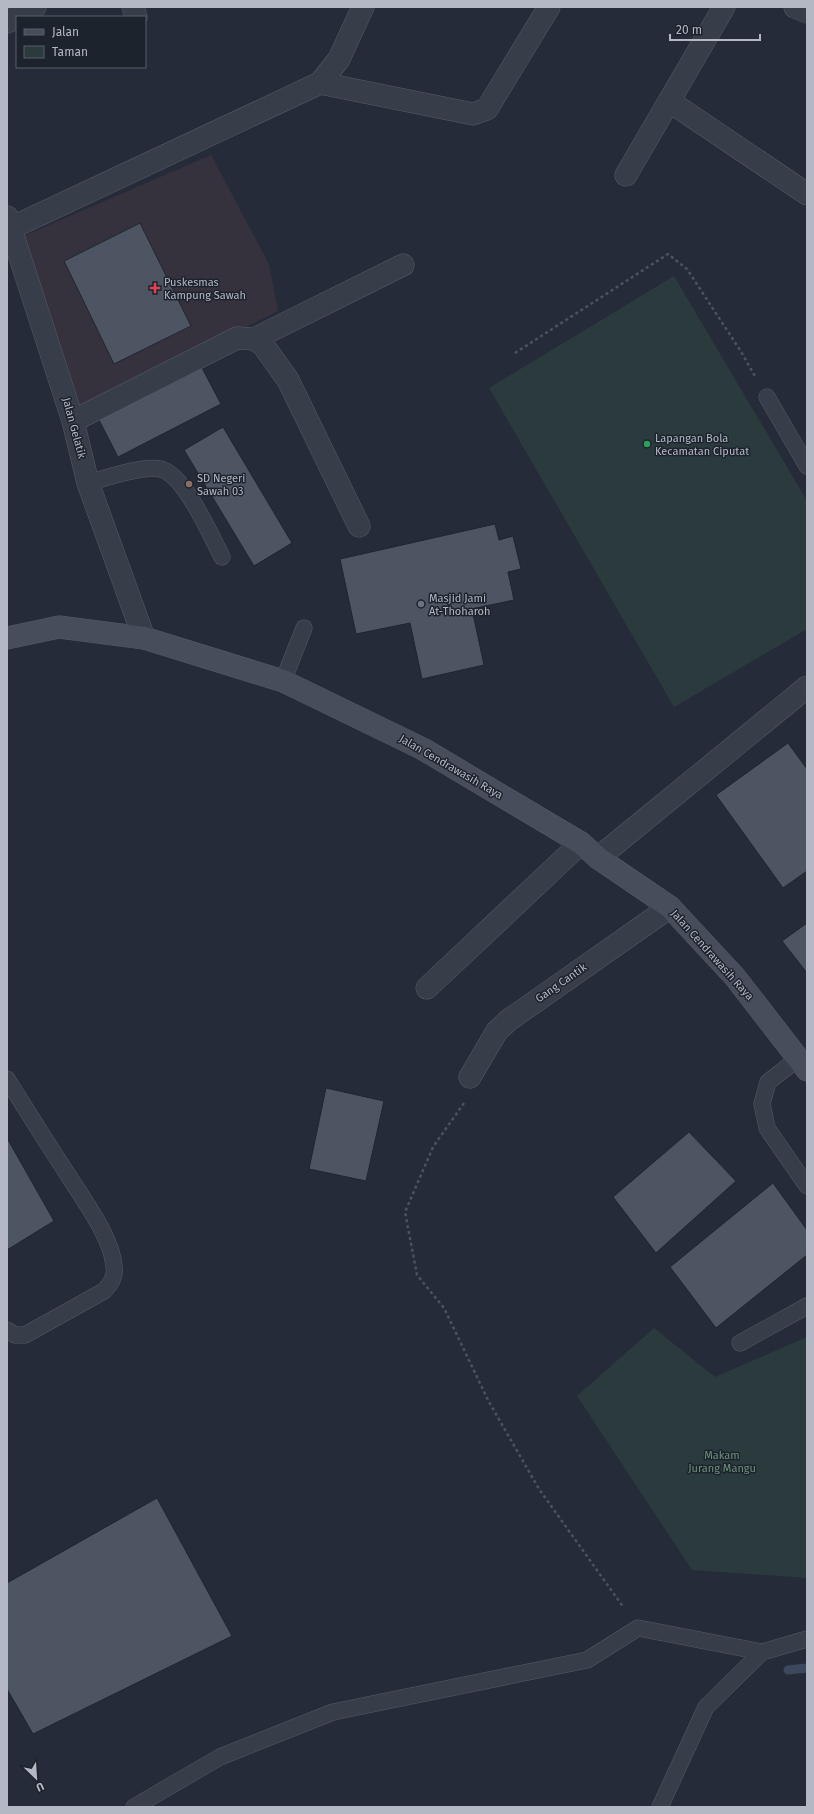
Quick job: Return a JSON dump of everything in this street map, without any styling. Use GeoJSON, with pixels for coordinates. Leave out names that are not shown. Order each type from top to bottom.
{"type":"FeatureCollection","features":[{"type":"Feature","properties":{"kind":"main road","name":"Jalan Cendrawasih Raya"},"geometry":{"type":"LineString","coordinates":[[7,638],[59,627],[144,638],[283,681],[423,749],[580,844],[598,858],[670,906],[735,977],[803,1064]]}},
{"type":"Feature","properties":{"kind":"street"},"geometry":{"type":"LineString","coordinates":[[18,16],[35,7]]}},
{"type":"Feature","properties":{"kind":"street"},"geometry":{"type":"LineString","coordinates":[[9,223],[320,84],[339,59],[364,7]]}},
{"type":"Feature","properties":{"kind":"street"},"geometry":{"type":"LineString","coordinates":[[320,84],[473,114],[481,112],[487,109],[549,7]]}},
{"type":"Feature","properties":{"kind":"street"},"geometry":{"type":"LineString","coordinates":[[626,175],[724,7]]}},
{"type":"Feature","properties":{"kind":"street"},"geometry":{"type":"LineString","coordinates":[[795,7],[807,12]]}},
{"type":"Feature","properties":{"kind":"street"},"geometry":{"type":"LineString","coordinates":[[7,22],[16,17]]}},
{"type":"Feature","properties":{"kind":"street"},"geometry":{"type":"LineString","coordinates":[[669,101],[804,185]]}},
{"type":"Feature","properties":{"kind":"street","name":"Jalan Gelatik"},"geometry":{"type":"LineString","coordinates":[[9,223],[73,421],[88,483],[144,638]]}},
{"type":"Feature","properties":{"kind":"street"},"geometry":{"type":"LineString","coordinates":[[73,421],[237,338],[254,339],[403,265]]}},
{"type":"Feature","properties":{"kind":"street"},"geometry":{"type":"LineString","coordinates":[[254,339],[263,345],[288,380],[359,526]]}},
{"type":"Feature","properties":{"kind":"street"},"geometry":{"type":"LineString","coordinates":[[598,858],[807,687]]}},
{"type":"Feature","properties":{"kind":"street"},"geometry":{"type":"LineString","coordinates":[[427,988],[580,844]]}},
{"type":"Feature","properties":{"kind":"street","name":"Gang Cantik"},"geometry":{"type":"LineString","coordinates":[[470,1077],[497,1031],[509,1020],[670,906]]}},
{"type":"Feature","properties":{"kind":"lane"},"geometry":{"type":"LineString","coordinates":[[767,397],[807,466]]}},
{"type":"Feature","properties":{"kind":"lane"},"geometry":{"type":"LineString","coordinates":[[88,483],[146,469],[161,469],[173,475],[185,488],[222,557]]}},
{"type":"Feature","properties":{"kind":"lane"},"geometry":{"type":"LineString","coordinates":[[283,681],[304,628]]}},
{"type":"Feature","properties":{"kind":"lane"},"geometry":{"type":"LineString","coordinates":[[803,1064],[768,1082],[762,1104],[767,1128],[807,1186]]}},
{"type":"Feature","properties":{"kind":"lane"},"geometry":{"type":"LineString","coordinates":[[7,1079],[13,1100],[106,1238],[112,1255],[114,1271],[110,1284],[104,1290],[25,1335],[15,1335],[7,1330]]}},
{"type":"Feature","properties":{"kind":"lane"},"geometry":{"type":"LineString","coordinates":[[740,1343],[807,1306]]}},
{"type":"Feature","properties":{"kind":"lane"},"geometry":{"type":"LineString","coordinates":[[134,1807],[220,1756],[332,1712],[587,1660],[638,1628],[762,1652],[807,1639]]}},
{"type":"Feature","properties":{"kind":"lane"},"geometry":{"type":"LineString","coordinates":[[660,1807],[706,1707],[762,1652]]}},
{"type":"Feature","properties":{"kind":"path"},"geometry":{"type":"LineString","coordinates":[[515,353],[668,254],[686,268],[740,350],[767,397]]}},
{"type":"Feature","properties":{"kind":"path"},"geometry":{"type":"LineString","coordinates":[[470,1077],[466,1101],[433,1147],[405,1212],[417,1275],[444,1308],[489,1402],[539,1489],[638,1628]]}},
{"type":"Feature","properties":{"kind":"shaded area","name":"Puskesmas Kampung Sawah"},"geometry":{"type":"Polygon","coordinates":[[[211,155],[269,264],[278,311],[79,411],[19,238],[211,155]]]}},
{"type":"Feature","properties":{"kind":"green space","name":"Lapangan Bola Kecamatan Ciputat"},"geometry":{"type":"Polygon","coordinates":[[[674,276],[807,501],[807,629],[674,707],[489,388],[674,276]]]}},
{"type":"Feature","properties":{"kind":"green space","name":"Makam Jurang Mangu"},"geometry":{"type":"Polygon","coordinates":[[[654,1328],[715,1377],[807,1337],[807,1578],[692,1570],[577,1396],[654,1328]]]}},
{"type":"Feature","properties":{"kind":"building"},"geometry":{"type":"Polygon","coordinates":[[[140,223],[191,326],[114,364],[64,261],[140,223]]]}},
{"type":"Feature","properties":{"kind":"building"},"geometry":{"type":"Polygon","coordinates":[[[201,366],[221,404],[118,457],[99,420],[201,366]]]}},
{"type":"Feature","properties":{"kind":"building"},"geometry":{"type":"Polygon","coordinates":[[[223,427],[292,543],[254,566],[184,450],[223,427]]]}},
{"type":"Feature","properties":{"kind":"building","name":"Masjid Jami At-Thoharoh"},"geometry":{"type":"Polygon","coordinates":[[[495,524],[499,540],[513,536],[521,569],[508,572],[514,600],[472,609],[484,665],[422,679],[410,623],[356,634],[340,559],[495,524]]]}},
{"type":"Feature","properties":{"kind":"building"},"geometry":{"type":"Polygon","coordinates":[[[788,743],[807,769],[807,871],[783,888],[716,795],[788,743]]]}},
{"type":"Feature","properties":{"kind":"building"},"geometry":{"type":"Polygon","coordinates":[[[807,923],[807,973],[782,941],[807,923]]]}},
{"type":"Feature","properties":{"kind":"building"},"geometry":{"type":"Polygon","coordinates":[[[326,1088],[384,1101],[366,1181],[309,1169],[326,1088]]]}},
{"type":"Feature","properties":{"kind":"building"},"geometry":{"type":"Polygon","coordinates":[[[689,1132],[736,1181],[656,1253],[613,1197],[689,1132]]]}},
{"type":"Feature","properties":{"kind":"building"},"geometry":{"type":"Polygon","coordinates":[[[7,1138],[54,1221],[7,1250],[7,1138]]]}},
{"type":"Feature","properties":{"kind":"building"},"geometry":{"type":"Polygon","coordinates":[[[773,1183],[807,1230],[807,1255],[716,1328],[670,1267],[773,1183]]]}},
{"type":"Feature","properties":{"kind":"building"},"geometry":{"type":"Polygon","coordinates":[[[157,1498],[232,1636],[33,1734],[7,1689],[7,1583],[157,1498]]]}},
{"type":"Feature","properties":{"kind":"waterway"},"geometry":{"type":"LineString","coordinates":[[788,1670],[807,1668]]}},
{"type":"Feature","properties":{"kind":"place","name":"Puskesmas Kampung Sawah"},"geometry":{"type":"Point","coordinates":[155,288]}},
{"type":"Feature","properties":{"kind":"place","name":"Lapangan Bola Kecamatan Ciputat"},"geometry":{"type":"Point","coordinates":[647,444]}},
{"type":"Feature","properties":{"kind":"place","name":"SD Negeri Sawah 03"},"geometry":{"type":"Point","coordinates":[189,484]}},
{"type":"Feature","properties":{"kind":"place","name":"Masjid Jami At-Thoharoh"},"geometry":{"type":"Point","coordinates":[421,604]}}]}
